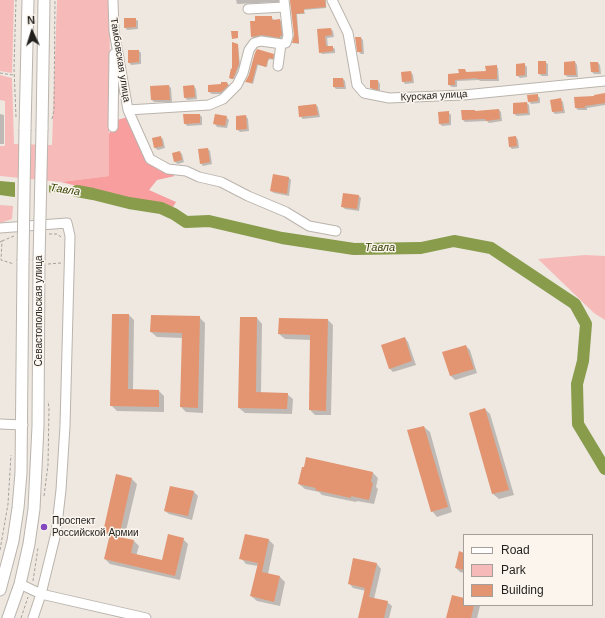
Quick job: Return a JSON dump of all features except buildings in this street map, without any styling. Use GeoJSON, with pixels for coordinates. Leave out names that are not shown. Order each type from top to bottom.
{"type":"FeatureCollection","features":[{"type":"Feature","properties":{"kind":"main road","name":"Севастопольская улица"},"geometry":{"type":"LineString","coordinates":[[0,590],[13,541],[21,473],[23,425],[20,262],[28,0]]}},
{"type":"Feature","properties":{"kind":"main road","name":"Севастопольская улица"},"geometry":{"type":"LineString","coordinates":[[8,618],[20,584],[29,544],[34,509],[38,426],[46,127],[44,0]]}},
{"type":"Feature","properties":{"kind":"street","name":"Тамбовская улица"},"geometry":{"type":"LineString","coordinates":[[113,0],[114,31],[128,110],[150,159],[168,169],[186,171],[199,177],[221,182],[248,196],[286,212],[309,226],[336,231]]}},
{"type":"Feature","properties":{"kind":"street","name":"Курская улица"},"geometry":{"type":"LineString","coordinates":[[332,0],[348,33],[357,85],[364,94],[389,98],[464,95],[605,81]]}},
{"type":"Feature","properties":{"kind":"street"},"geometry":{"type":"LineString","coordinates":[[128,110],[209,105],[223,99],[237,85],[243,73],[249,50],[254,43],[261,41],[281,44],[286,43],[288,36],[284,3],[248,9]]}},
{"type":"Feature","properties":{"kind":"street"},"geometry":{"type":"LineString","coordinates":[[113,127],[114,31]]}},
{"type":"Feature","properties":{"kind":"street"},"geometry":{"type":"LineString","coordinates":[[278,66],[281,44]]}},
{"type":"Feature","properties":{"kind":"street"},"geometry":{"type":"LineString","coordinates":[[0,228],[67,223],[70,236],[65,426],[61,490],[56,533],[41,594],[33,618]]}},
{"type":"Feature","properties":{"kind":"street"},"geometry":{"type":"LineString","coordinates":[[0,417],[0,425],[23,425]]}},
{"type":"Feature","properties":{"kind":"street"},"geometry":{"type":"LineString","coordinates":[[20,584],[41,594],[146,618]]}},
{"type":"Feature","properties":{"kind":"path"},"geometry":{"type":"LineString","coordinates":[[16,0],[14,76],[16,117]]}},
{"type":"Feature","properties":{"kind":"path"},"geometry":{"type":"LineString","coordinates":[[46,127],[54,110],[55,0]]}},
{"type":"Feature","properties":{"kind":"path"},"geometry":{"type":"LineString","coordinates":[[0,73],[14,76]]}},
{"type":"Feature","properties":{"kind":"path"},"geometry":{"type":"LineString","coordinates":[[0,242],[2,241],[1,260],[20,262]]}},
{"type":"Feature","properties":{"kind":"path"},"geometry":{"type":"LineString","coordinates":[[43,262],[62,262]]}},
{"type":"Feature","properties":{"kind":"green space"},"geometry":{"type":"Polygon","coordinates":[[[0,0],[14,0],[12,73],[0,71],[0,0]]]}},
{"type":"Feature","properties":{"kind":"green space"},"geometry":{"type":"Polygon","coordinates":[[[57,0],[110,0],[109,176],[61,182],[0,176],[0,146],[5,146],[5,101],[0,100],[0,75],[12,78],[14,144],[52,145],[57,0]]]}},
{"type":"Feature","properties":{"kind":"green space"},"geometry":{"type":"Polygon","coordinates":[[[0,205],[13,206],[12,219],[0,223],[0,205]]]}},
{"type":"Feature","properties":{"kind":"green space"},"geometry":{"type":"Polygon","coordinates":[[[585,255],[605,256],[605,320],[594,313],[538,259],[585,255]]]}},
{"type":"Feature","properties":{"kind":"shaded area"},"geometry":{"type":"Polygon","coordinates":[[[128,117],[152,164],[175,176],[157,180],[149,190],[176,202],[173,207],[124,198],[61,182],[109,176],[109,134],[117,120],[128,117]]]}},
{"type":"Feature","properties":{"kind":"water"},"geometry":{"type":"Polygon","coordinates":[[[0,181],[56,186],[93,194],[53,192],[14,197],[0,195],[0,181]]]}},
{"type":"Feature","properties":{"kind":"pier"},"geometry":{"type":"Polygon","coordinates":[[[15,179],[49,183],[49,194],[15,198],[15,179]]]}},
{"type":"Feature","properties":{"kind":"waterway","name":"Тавла"},"geometry":{"type":"LineString","coordinates":[[77,191],[129,203],[161,208],[186,222],[209,221],[282,238],[354,249],[421,248],[454,241],[491,248],[575,304],[586,324],[583,361],[577,384],[578,424],[605,469]]}},
{"type":"Feature","properties":{"kind":"place","name":"Проспект Российской Армии"},"geometry":{"type":"Point","coordinates":[44,527]}}]}
